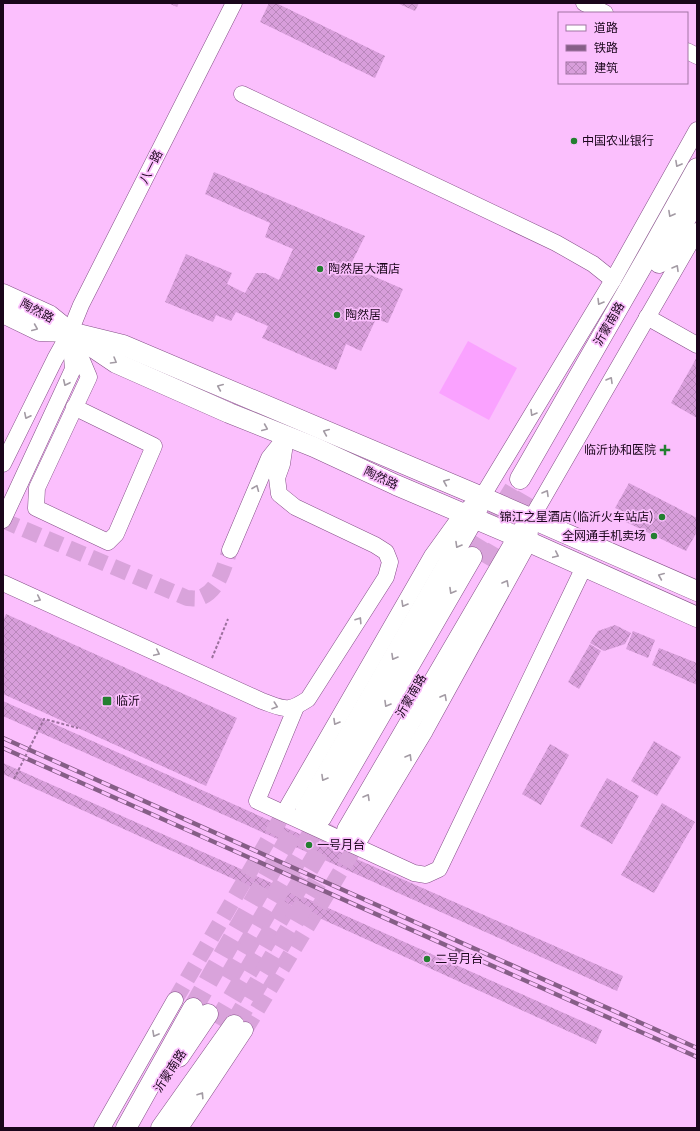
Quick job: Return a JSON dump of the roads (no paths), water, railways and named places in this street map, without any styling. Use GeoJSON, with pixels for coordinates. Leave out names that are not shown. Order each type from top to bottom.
{"type":"FeatureCollection","features":[{"type":"Feature","properties":{"kind":"main road","name":"沂蒙南路"},"geometry":{"type":"LineString","coordinates":[[697,168],[526,483],[697,200]]}},
{"type":"Feature","properties":{"kind":"main road","name":"陶然路"},"geometry":{"type":"LineString","coordinates":[[3,294],[49,315],[70,332],[116,363],[314,447],[396,485],[523,539],[584,568],[697,617]]}},
{"type":"Feature","properties":{"kind":"main road","name":"陶然路"},"geometry":{"type":"LineString","coordinates":[[3,314],[40,330],[70,332],[123,345],[531,518],[697,592]]}},
{"type":"Feature","properties":{"kind":"main road"},"geometry":{"type":"LineString","coordinates":[[326,822],[468,515],[482,497]]}},
{"type":"Feature","properties":{"kind":"main road"},"geometry":{"type":"LineString","coordinates":[[326,822],[523,539],[531,518]]}},
{"type":"Feature","properties":{"kind":"main road","name":"沂蒙南路"},"geometry":{"type":"LineString","coordinates":[[326,822],[480,561]]}},
{"type":"Feature","properties":{"kind":"main road","name":"沂蒙南路"},"geometry":{"type":"LineString","coordinates":[[132,1128],[219,1020]]}},
{"type":"Feature","properties":{"kind":"main road","name":"沂蒙南路"},"geometry":{"type":"LineString","coordinates":[[154,1128],[219,1020]]}},
{"type":"Feature","properties":{"kind":"main road"},"geometry":{"type":"LineString","coordinates":[[126,1128],[219,1020]]}},
{"type":"Feature","properties":{"kind":"main road"},"geometry":{"type":"LineString","coordinates":[[161,1128],[219,1020]]}},
{"type":"Feature","properties":{"kind":"street","name":"八一路"},"geometry":{"type":"LineString","coordinates":[[3,464],[70,332],[81,305],[234,3]]}},
{"type":"Feature","properties":{"kind":"street"},"geometry":{"type":"LineString","coordinates":[[584,3],[603,12]]}},
{"type":"Feature","properties":{"kind":"street"},"geometry":{"type":"LineString","coordinates":[[688,52],[697,56]]}},
{"type":"Feature","properties":{"kind":"street"},"geometry":{"type":"LineString","coordinates":[[242,94],[556,243],[593,264],[613,280]]}},
{"type":"Feature","properties":{"kind":"street"},"geometry":{"type":"LineString","coordinates":[[482,497],[613,280],[697,130]]}},
{"type":"Feature","properties":{"kind":"street"},"geometry":{"type":"LineString","coordinates":[[531,518],[697,231]]}},
{"type":"Feature","properties":{"kind":"street"},"geometry":{"type":"LineString","coordinates":[[647,317],[697,345]]}},
{"type":"Feature","properties":{"kind":"street"},"geometry":{"type":"LineString","coordinates":[[70,332],[89,377],[74,407],[37,488],[36,508],[108,542],[116,534],[154,446],[74,407]]}},
{"type":"Feature","properties":{"kind":"street"},"geometry":{"type":"LineString","coordinates":[[3,520],[73,369],[70,332]]}},
{"type":"Feature","properties":{"kind":"street"},"geometry":{"type":"LineString","coordinates":[[230,550],[269,458],[286,436]]}},
{"type":"Feature","properties":{"kind":"street"},"geometry":{"type":"LineString","coordinates":[[3,582],[262,702],[285,709],[296,707],[308,699],[386,577],[390,562],[386,552],[376,545],[295,507],[279,494],[277,478],[282,464],[286,436]]}},
{"type":"Feature","properties":{"kind":"street"},"geometry":{"type":"LineString","coordinates":[[296,707],[257,801],[414,873],[426,874],[439,869],[584,568]]}},
{"type":"Feature","properties":{"kind":"street"},"geometry":{"type":"LineString","coordinates":[[102,1128],[175,1000]]}},
{"type":"Feature","properties":{"kind":"street"},"geometry":{"type":"LineString","coordinates":[[180,1128],[219,1020]]}},
{"type":"Feature","properties":{"kind":"tunnel"},"geometry":{"type":"LineString","coordinates":[[472,557],[520,479]]}},
{"type":"Feature","properties":{"kind":"tunnel"},"geometry":{"type":"LineString","coordinates":[[487,565],[532,487]]}},
{"type":"Feature","properties":{"kind":"tunnel"},"geometry":{"type":"LineString","coordinates":[[3,519],[187,598],[199,598],[206,595],[211,590],[220,578],[230,550]]}},
{"type":"Feature","properties":{"kind":"tunnel"},"geometry":{"type":"LineString","coordinates":[[175,1000],[288,806]]}},
{"type":"Feature","properties":{"kind":"tunnel"},"geometry":{"type":"LineString","coordinates":[[193,1008],[305,811]]}},
{"type":"Feature","properties":{"kind":"tunnel"},"geometry":{"type":"LineString","coordinates":[[228,979],[321,818]]}},
{"type":"Feature","properties":{"kind":"tunnel"},"geometry":{"type":"LineString","coordinates":[[217,1024],[334,826]]}},
{"type":"Feature","properties":{"kind":"tunnel"},"geometry":{"type":"LineString","coordinates":[[245,1030],[360,839]]}},
{"type":"Feature","properties":{"kind":"tunnel"},"geometry":{"type":"LineString","coordinates":[[234,1025],[317,882]]}},
{"type":"Feature","properties":{"kind":"railway"},"geometry":{"type":"LineString","coordinates":[[3,738],[697,1048]]}},
{"type":"Feature","properties":{"kind":"railway"},"geometry":{"type":"LineString","coordinates":[[3,748],[697,1057]]}},
{"type":"Feature","properties":{"kind":"place","name":"中国农业银行"},"geometry":{"type":"Point","coordinates":[574,141]}},
{"type":"Feature","properties":{"kind":"place","name":"陶然居大酒店"},"geometry":{"type":"Point","coordinates":[320,269]}},
{"type":"Feature","properties":{"kind":"place","name":"陶然居"},"geometry":{"type":"Point","coordinates":[337,315]}},
{"type":"Feature","properties":{"kind":"place","name":"临沂协和医院"},"geometry":{"type":"Point","coordinates":[665,450]}},
{"type":"Feature","properties":{"kind":"place","name":"锦江之星酒店(临沂火车站店)"},"geometry":{"type":"Point","coordinates":[662,517]}},
{"type":"Feature","properties":{"kind":"place","name":"全网通手机卖场"},"geometry":{"type":"Point","coordinates":[654,536]}},
{"type":"Feature","properties":{"kind":"place","name":"临沂"},"geometry":{"type":"Point","coordinates":[107,701]}},
{"type":"Feature","properties":{"kind":"place","name":"一号月台"},"geometry":{"type":"Point","coordinates":[309,845]}},
{"type":"Feature","properties":{"kind":"place","name":"二号月台"},"geometry":{"type":"Point","coordinates":[427,959]}}]}
